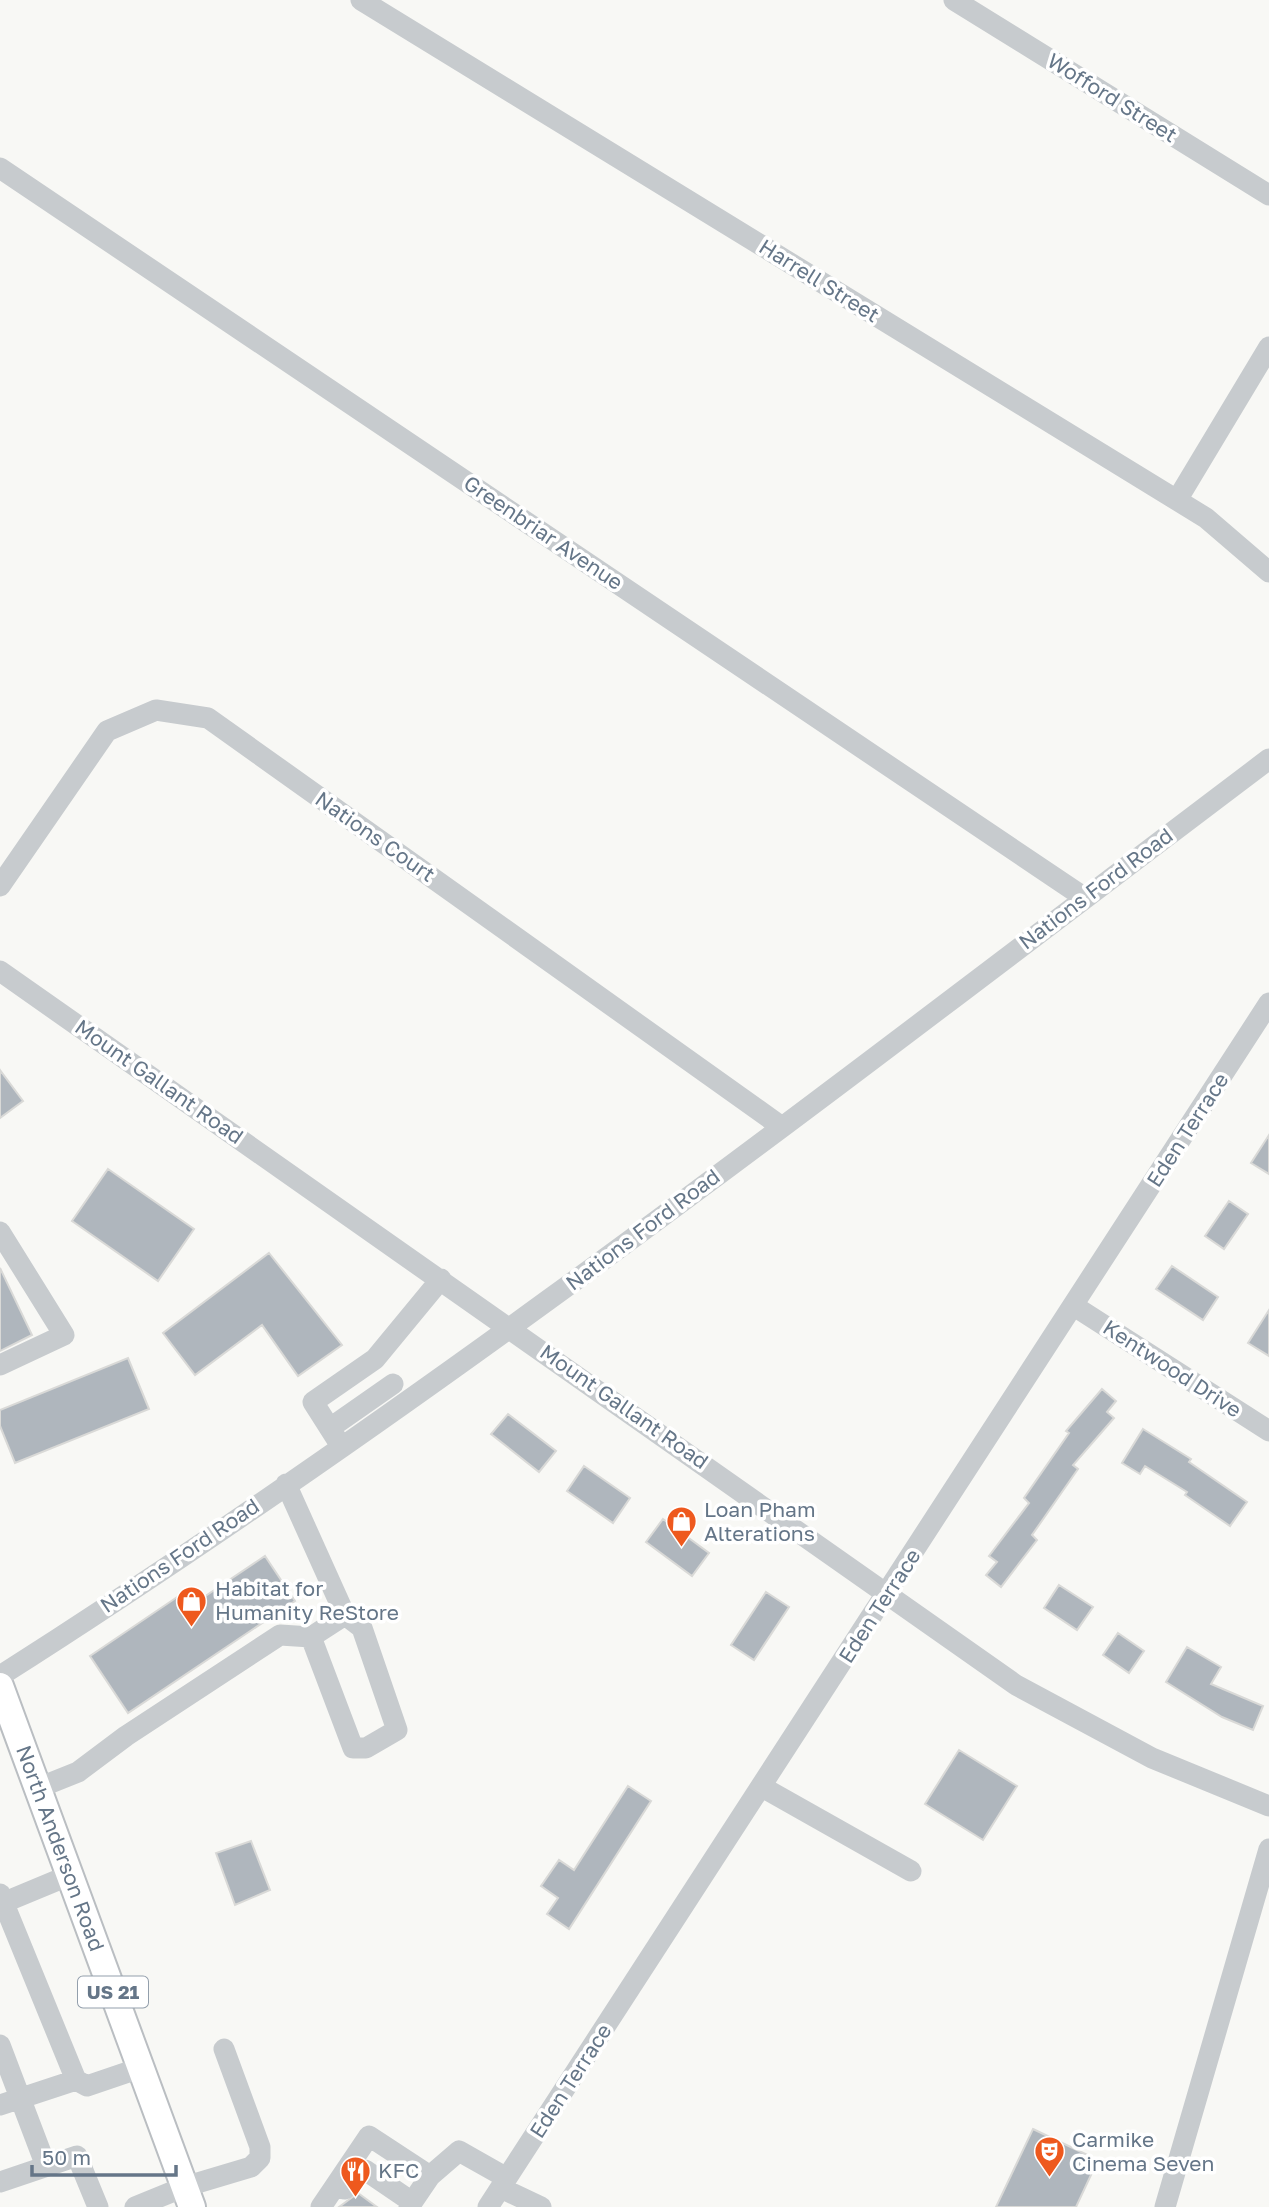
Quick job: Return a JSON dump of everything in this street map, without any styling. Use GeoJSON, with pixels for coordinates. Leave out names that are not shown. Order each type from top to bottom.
{"type":"FeatureCollection","features":[{"type":"Feature","properties":{"kind":"main road","name":"North Anderson Road"},"geometry":{"type":"LineString","coordinates":[[0,1686],[188,2197]]}},
{"type":"Feature","properties":{"kind":"street","name":"Harrell Street"},"geometry":{"type":"LineString","coordinates":[[361,0],[1206,518],[1269,572]]}},
{"type":"Feature","properties":{"kind":"street","name":"Wofford Street"},"geometry":{"type":"LineString","coordinates":[[954,0],[1269,195]]}},
{"type":"Feature","properties":{"kind":"street","name":"Greenbriar Avenue"},"geometry":{"type":"LineString","coordinates":[[0,168],[1085,898]]}},
{"type":"Feature","properties":{"kind":"street"},"geometry":{"type":"LineString","coordinates":[[1177,500],[1269,347]]}},
{"type":"Feature","properties":{"kind":"street","name":"Nations Court"},"geometry":{"type":"LineString","coordinates":[[0,886],[107,731],[156,710],[208,718],[782,1127]]}},
{"type":"Feature","properties":{"kind":"street","name":"Nations Ford Road"},"geometry":{"type":"LineString","coordinates":[[0,1676],[286,1484],[335,1437],[399,1393],[510,1327],[782,1127],[1269,759]]}},
{"type":"Feature","properties":{"kind":"street","name":"Mount Gallant Road"},"geometry":{"type":"LineString","coordinates":[[0,971],[889,1593],[1016,1685],[1152,1758],[1269,1806]]}},
{"type":"Feature","properties":{"kind":"street","name":"Eden Terrace"},"geometry":{"type":"LineString","coordinates":[[488,2207],[889,1593],[1269,1003]]}},
{"type":"Feature","properties":{"kind":"street"},"geometry":{"type":"LineString","coordinates":[[0,1232],[64,1335],[0,1365]]}},
{"type":"Feature","properties":{"kind":"street"},"geometry":{"type":"LineString","coordinates":[[335,1437],[313,1402],[375,1359],[441,1279]]}},
{"type":"Feature","properties":{"kind":"street","name":"Kentwood Drive"},"geometry":{"type":"LineString","coordinates":[[1074,1306],[1269,1431]]}},
{"type":"Feature","properties":{"kind":"street"},"geometry":{"type":"LineString","coordinates":[[375,1359],[399,1393]]}},
{"type":"Feature","properties":{"kind":"street"},"geometry":{"type":"LineString","coordinates":[[286,1484],[345,1615],[362,1628],[397,1730],[366,1748],[353,1748],[311,1637]]}},
{"type":"Feature","properties":{"kind":"street"},"geometry":{"type":"LineString","coordinates":[[38,1788],[78,1772],[126,1736],[279,1635],[311,1637],[345,1615]]}},
{"type":"Feature","properties":{"kind":"street"},"geometry":{"type":"LineString","coordinates":[[762,1787],[911,1871]]}},
{"type":"Feature","properties":{"kind":"street"},"geometry":{"type":"LineString","coordinates":[[1165,2207],[1260,1914],[1269,1849]]}},
{"type":"Feature","properties":{"kind":"street"},"geometry":{"type":"LineString","coordinates":[[70,1875],[1,1900],[76,2080],[87,2086],[141,2067]]}},
{"type":"Feature","properties":{"kind":"street"},"geometry":{"type":"LineString","coordinates":[[0,2045],[10,2101],[46,2166]]}},
{"type":"Feature","properties":{"kind":"street"},"geometry":{"type":"LineString","coordinates":[[135,2207],[188,2197],[251,2167],[260,2158],[260,2147],[224,2049]]}},
{"type":"Feature","properties":{"kind":"street"},"geometry":{"type":"LineString","coordinates":[[10,2101],[76,2080]]}},
{"type":"Feature","properties":{"kind":"street"},"geometry":{"type":"LineString","coordinates":[[321,2207],[369,2136],[430,2176]]}},
{"type":"Feature","properties":{"kind":"street"},"geometry":{"type":"LineString","coordinates":[[333,2207],[356,2173],[365,2170],[411,2204],[430,2176],[459,2151],[541,2207]]}},
{"type":"Feature","properties":{"kind":"street"},"geometry":{"type":"LineString","coordinates":[[0,2182],[77,2156],[98,2207]]}},
{"type":"Feature","properties":{"kind":"building"},"geometry":{"type":"Polygon","coordinates":[[[0,1070],[23,1101],[0,1118],[0,1070]]]}},
{"type":"Feature","properties":{"kind":"building"},"geometry":{"type":"Polygon","coordinates":[[[1269,1135],[1269,1174],[1251,1163],[1269,1135]]]}},
{"type":"Feature","properties":{"kind":"building"},"geometry":{"type":"Polygon","coordinates":[[[108,1169],[194,1229],[158,1281],[72,1221],[108,1169]]]}},
{"type":"Feature","properties":{"kind":"building"},"geometry":{"type":"Polygon","coordinates":[[[1229,1201],[1248,1214],[1224,1249],[1205,1236],[1229,1201]]]}},
{"type":"Feature","properties":{"kind":"building"},"geometry":{"type":"Polygon","coordinates":[[[269,1253],[342,1345],[298,1376],[262,1325],[195,1375],[163,1333],[269,1253]]]}},
{"type":"Feature","properties":{"kind":"building"},"geometry":{"type":"Polygon","coordinates":[[[1172,1266],[1218,1297],[1203,1320],[1156,1289],[1172,1266]]]}},
{"type":"Feature","properties":{"kind":"building"},"geometry":{"type":"Polygon","coordinates":[[[0,1268],[32,1335],[0,1351],[0,1268]]]}},
{"type":"Feature","properties":{"kind":"building"},"geometry":{"type":"Polygon","coordinates":[[[1269,1310],[1269,1356],[1248,1343],[1269,1310]]]}},
{"type":"Feature","properties":{"kind":"building"},"geometry":{"type":"Polygon","coordinates":[[[128,1358],[149,1409],[15,1463],[0,1426],[0,1410],[128,1358]]]}},
{"type":"Feature","properties":{"kind":"building"},"geometry":{"type":"Polygon","coordinates":[[[1102,1389],[1116,1401],[1107,1412],[1114,1418],[1073,1465],[1078,1469],[1032,1535],[1037,1540],[1001,1587],[986,1575],[997,1562],[989,1556],[1029,1503],[1024,1498],[1069,1433],[1066,1431],[1102,1389]]]}},
{"type":"Feature","properties":{"kind":"building"},"geometry":{"type":"Polygon","coordinates":[[[508,1414],[556,1451],[539,1472],[491,1434],[508,1414]]]}},
{"type":"Feature","properties":{"kind":"building"},"geometry":{"type":"Polygon","coordinates":[[[1143,1429],[1191,1459],[1189,1462],[1247,1502],[1230,1526],[1185,1495],[1187,1492],[1145,1466],[1140,1474],[1122,1463],[1143,1429]]]}},
{"type":"Feature","properties":{"kind":"building"},"geometry":{"type":"Polygon","coordinates":[[[584,1466],[630,1498],[613,1523],[567,1491],[584,1466]]]}},
{"type":"Feature","properties":{"kind":"building"},"geometry":{"type":"Polygon","coordinates":[[[663,1519],[709,1553],[692,1576],[646,1542],[663,1519]]]}},
{"type":"Feature","properties":{"kind":"building","name":"Habitat for Humanity ReStore"},"geometry":{"type":"Polygon","coordinates":[[[265,1556],[295,1601],[128,1713],[90,1656],[192,1587],[201,1599],[265,1556]]]}},
{"type":"Feature","properties":{"kind":"building"},"geometry":{"type":"Polygon","coordinates":[[[1059,1585],[1093,1607],[1077,1630],[1044,1608],[1059,1585]]]}},
{"type":"Feature","properties":{"kind":"building"},"geometry":{"type":"Polygon","coordinates":[[[766,1592],[789,1607],[754,1660],[731,1645],[766,1592]]]}},
{"type":"Feature","properties":{"kind":"building"},"geometry":{"type":"Polygon","coordinates":[[[1118,1633],[1144,1651],[1129,1673],[1103,1655],[1118,1633]]]}},
{"type":"Feature","properties":{"kind":"building"},"geometry":{"type":"Polygon","coordinates":[[[1187,1647],[1221,1667],[1211,1684],[1263,1706],[1253,1730],[1222,1717],[1166,1682],[1187,1647]]]}},
{"type":"Feature","properties":{"kind":"building"},"geometry":{"type":"Polygon","coordinates":[[[959,1750],[1017,1786],[983,1840],[925,1804],[959,1750]]]}},
{"type":"Feature","properties":{"kind":"building"},"geometry":{"type":"Polygon","coordinates":[[[628,1786],[651,1801],[569,1929],[547,1914],[558,1898],[541,1886],[559,1860],[574,1870],[628,1786]]]}},
{"type":"Feature","properties":{"kind":"building"},"geometry":{"type":"Polygon","coordinates":[[[251,1841],[270,1890],[235,1905],[216,1853],[251,1841]]]}},
{"type":"Feature","properties":{"kind":"building","name":"Carmike Cinema Seven"},"geometry":{"type":"Polygon","coordinates":[[[1033,2129],[1098,2160],[1076,2207],[996,2207],[1033,2129]]]}},
{"type":"Feature","properties":{"kind":"building","name":"KFC"},"geometry":{"type":"Polygon","coordinates":[[[358,2193],[377,2207],[339,2207],[358,2193]]]}},
{"type":"Feature","properties":{"kind":"place","name":"Loan Pham Alterations"},"geometry":{"type":"Point","coordinates":[681,1549]}},
{"type":"Feature","properties":{"kind":"place","name":"Habitat for Humanity ReStore"},"geometry":{"type":"Point","coordinates":[192,1628]}},
{"type":"Feature","properties":{"kind":"place","name":"Carmike Cinema Seven"},"geometry":{"type":"Point","coordinates":[1049,2179]}},
{"type":"Feature","properties":{"kind":"place","name":"KFC"},"geometry":{"type":"Point","coordinates":[355,2198]}}]}
